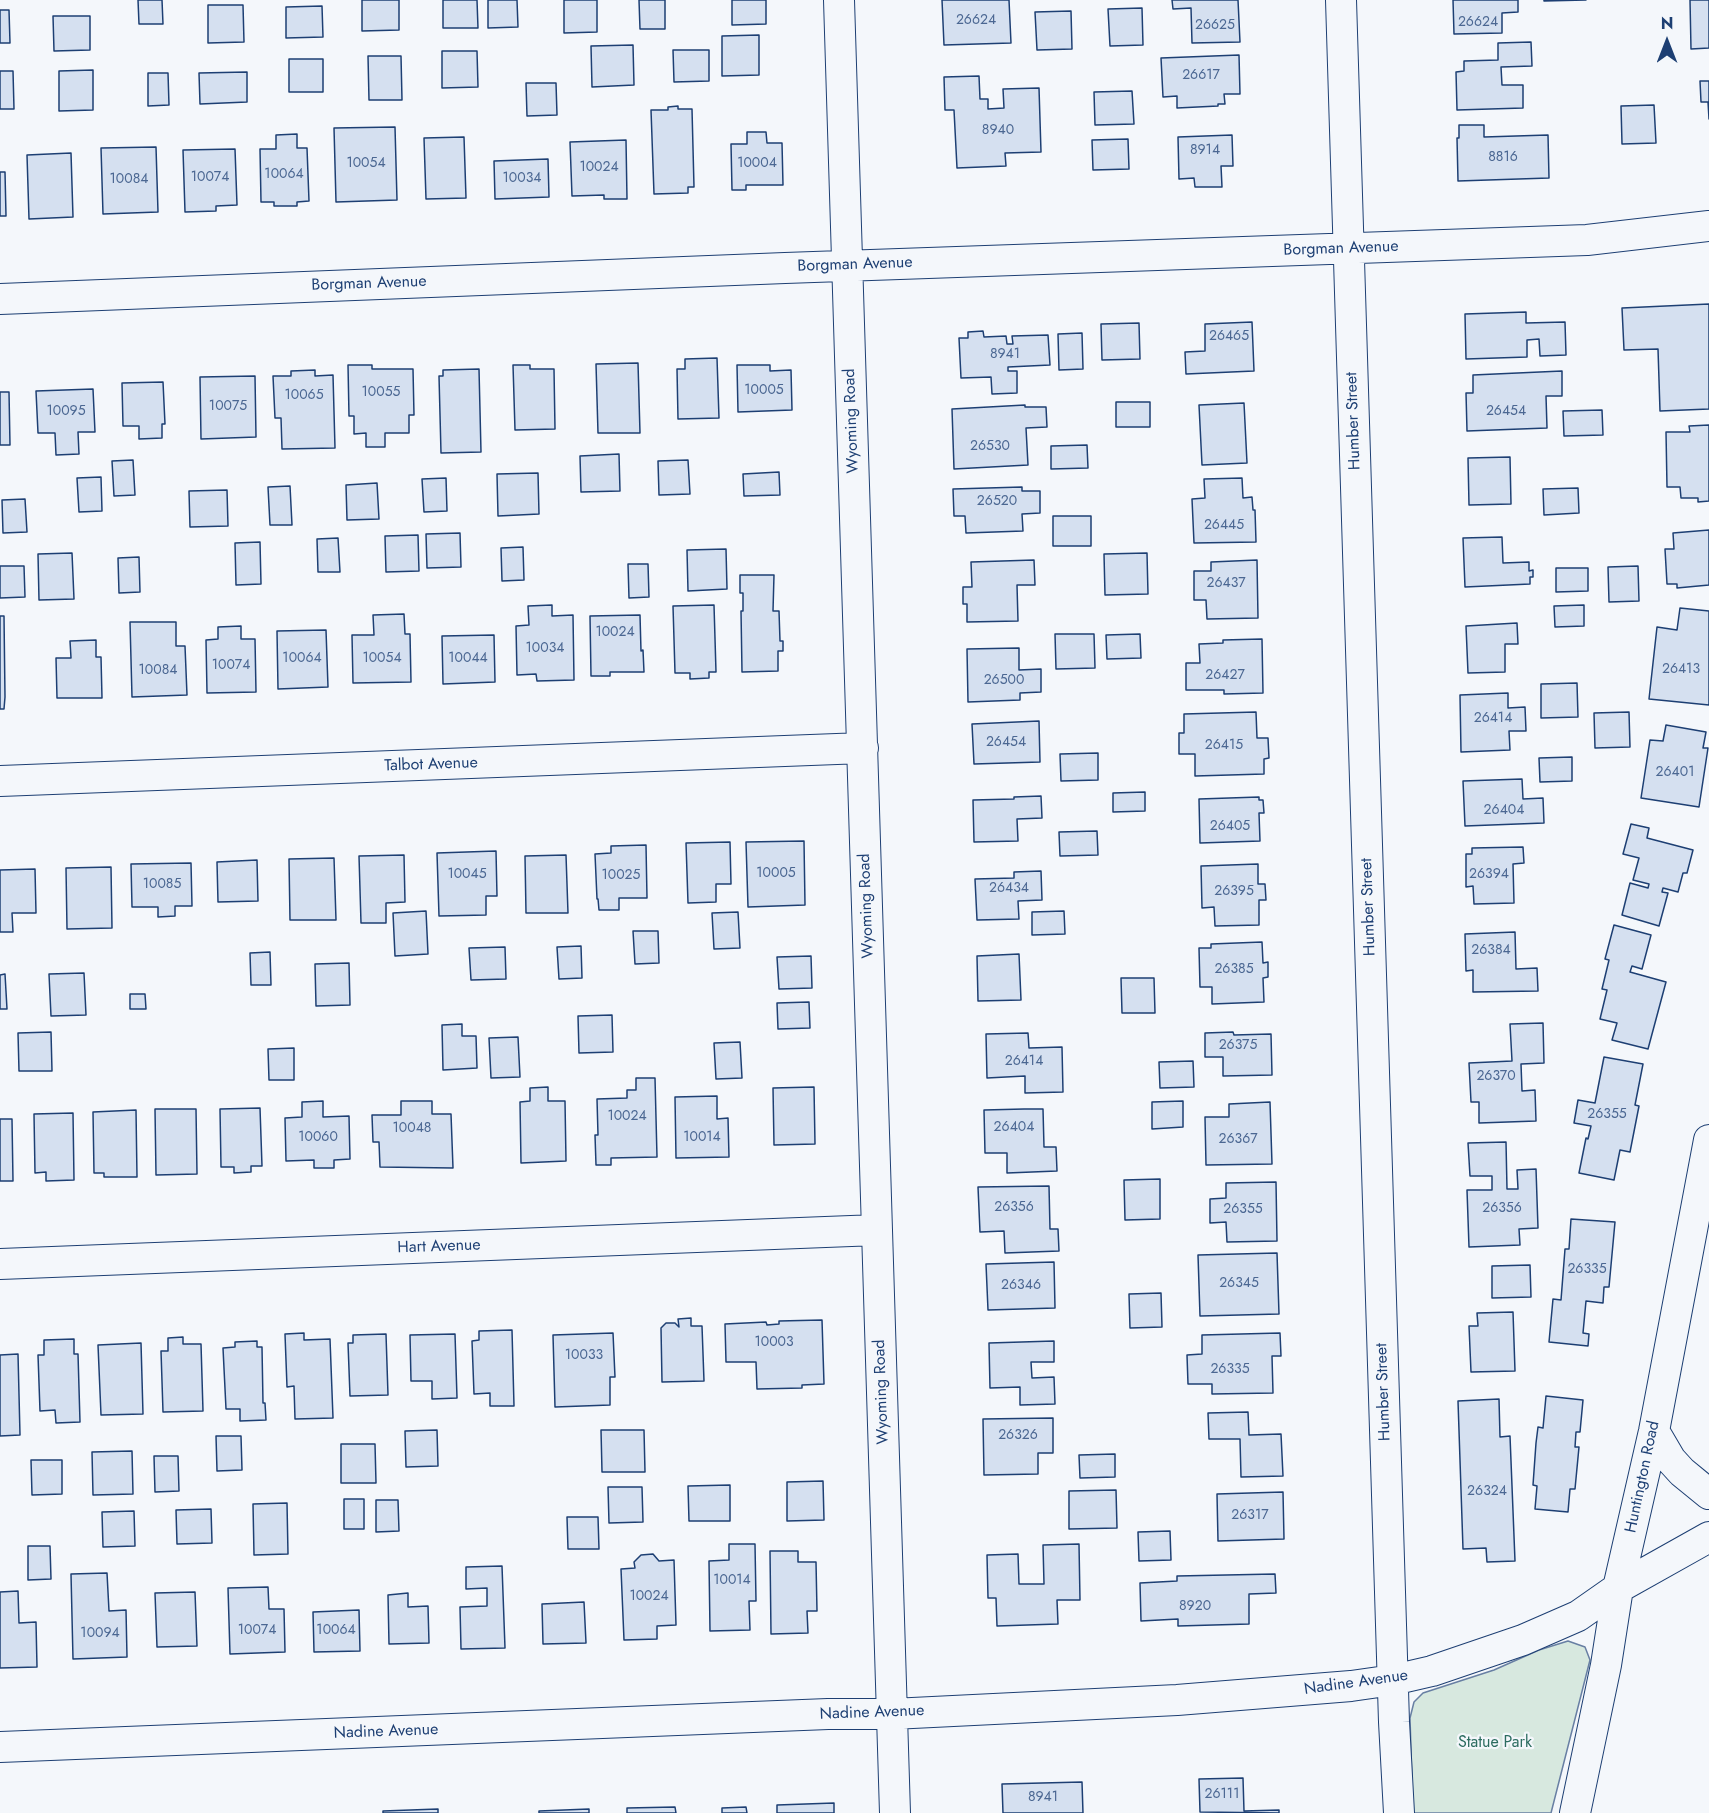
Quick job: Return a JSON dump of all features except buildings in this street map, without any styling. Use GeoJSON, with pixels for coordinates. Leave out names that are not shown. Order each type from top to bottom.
{"type":"FeatureCollection","features":[{"type":"Feature","properties":{"kind":"street","name":"Wyoming Road"},"geometry":{"type":"LineString","coordinates":[[839,0],[895,1813]]}},
{"type":"Feature","properties":{"kind":"street","name":"Humber Street"},"geometry":{"type":"LineString","coordinates":[[1341,0],[1399,1813]]}},
{"type":"Feature","properties":{"kind":"street","name":"Borgman Avenue"},"geometry":{"type":"LineString","coordinates":[[0,299],[1587,240],[1709,226]]}},
{"type":"Feature","properties":{"kind":"street","name":"Talbot Avenue"},"geometry":{"type":"LineString","coordinates":[[0,782],[862,748]]}},
{"type":"Feature","properties":{"kind":"street","name":"Huntington Road"},"geometry":{"type":"LineString","coordinates":[[1575,1813],[1606,1665],[1618,1588],[1654,1431],[1709,1140]]}},
{"type":"Feature","properties":{"kind":"street","name":"Hart Avenue"},"geometry":{"type":"LineString","coordinates":[[0,1264],[877,1230]]}},
{"type":"Feature","properties":{"kind":"street"},"geometry":{"type":"LineString","coordinates":[[1654,1431],[1671,1460],[1709,1494]]}},
{"type":"Feature","properties":{"kind":"street","name":"Nadine Avenue"},"geometry":{"type":"LineString","coordinates":[[0,1747],[828,1714],[892,1714],[1177,1700],[1351,1686],[1432,1671],[1523,1640],[1578,1616],[1618,1588],[1709,1537]]}},
{"type":"Feature","properties":{"kind":"green space","name":"Statue Park"},"geometry":{"type":"Polygon","coordinates":[[[1568,1641],[1585,1647],[1590,1660],[1551,1813],[1413,1813],[1410,1718],[1414,1702],[1423,1693],[1494,1670],[1539,1650],[1568,1641]]]}}]}
